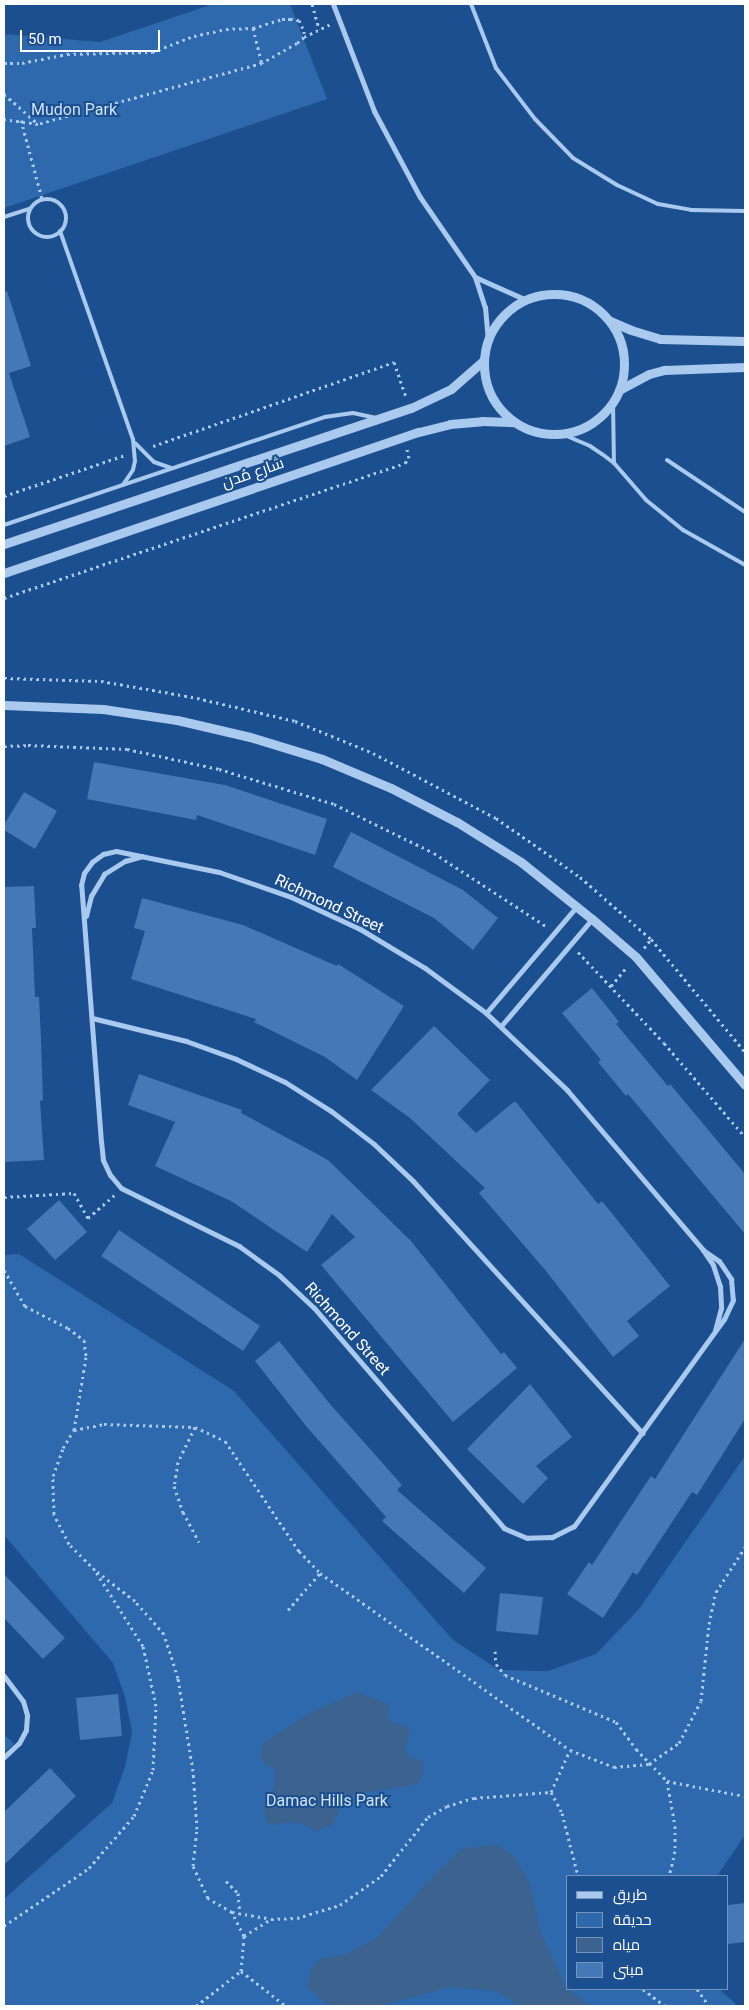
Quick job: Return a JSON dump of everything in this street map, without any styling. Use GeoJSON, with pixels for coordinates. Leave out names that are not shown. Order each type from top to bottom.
{"type":"FeatureCollection","features":[{"type":"Feature","properties":{"kind":"street"},"geometry":{"type":"LineString","coordinates":[[333,4],[374,111],[420,197],[475,277],[485,307],[488,339],[484,361],[486,385],[497,406],[515,422],[537,432],[562,434],[582,429],[599,418],[613,402],[619,390],[624,367],[621,343],[610,321],[593,304],[571,295],[547,293],[524,299],[502,316],[488,339]]}},
{"type":"Feature","properties":{"kind":"street"},"geometry":{"type":"LineString","coordinates":[[475,277],[524,299]]}},
{"type":"Feature","properties":{"kind":"street"},"geometry":{"type":"LineString","coordinates":[[610,321],[660,339],[745,341]]}},
{"type":"Feature","properties":{"kind":"street","name":"شارع مُدن"},"geometry":{"type":"LineString","coordinates":[[4,544],[381,419],[432,399],[451,389],[484,361]]}},
{"type":"Feature","properties":{"kind":"street"},"geometry":{"type":"LineString","coordinates":[[619,390],[648,374],[664,370],[745,367]]}},
{"type":"Feature","properties":{"kind":"street","name":"شارع مُدن"},"geometry":{"type":"LineString","coordinates":[[4,573],[419,432],[450,424],[482,421],[515,422]]}},
{"type":"Feature","properties":{"kind":"street"},"geometry":{"type":"LineString","coordinates":[[4,705],[103,710],[177,720],[250,736],[322,759],[391,788],[458,822],[521,862],[592,918],[636,957],[745,1085]]}},
{"type":"Feature","properties":{"kind":"street","name":"Richmond Street"},"geometry":{"type":"LineString","coordinates":[[703,1250],[719,1261],[726,1270],[733,1289],[730,1310],[642,1433],[574,1526],[552,1537],[527,1538],[504,1528],[314,1308],[278,1274],[239,1246],[122,1188],[110,1175],[103,1160],[81,885],[84,873],[92,862],[103,854],[116,851],[219,872],[291,897],[351,925],[425,968],[486,1013],[567,1090],[703,1250],[714,1265],[720,1286],[721,1308],[715,1330]]}},
{"type":"Feature","properties":{"kind":"street","name":"Richmond Street"},"geometry":{"type":"LineString","coordinates":[[84,921],[91,896],[104,874],[124,861],[145,856]]}},
{"type":"Feature","properties":{"kind":"street"},"geometry":{"type":"LineString","coordinates":[[486,1013],[577,906]]}},
{"type":"Feature","properties":{"kind":"street"},"geometry":{"type":"LineString","coordinates":[[501,1026],[592,918]]}},
{"type":"Feature","properties":{"kind":"street"},"geometry":{"type":"LineString","coordinates":[[92,1018],[186,1041],[236,1059],[285,1082],[331,1111],[374,1144],[413,1181],[642,1433]]}},
{"type":"Feature","properties":{"kind":"street"},"geometry":{"type":"LineString","coordinates":[[4,1676],[24,1701],[27,1715],[26,1730],[19,1743],[4,1757]]}},
{"type":"Feature","properties":{"kind":"lane"},"geometry":{"type":"LineString","coordinates":[[471,4],[496,68],[535,119],[573,158],[617,185],[658,204],[691,210],[745,211]]}},
{"type":"Feature","properties":{"kind":"lane"},"geometry":{"type":"LineString","coordinates":[[4,217],[31,208],[42,199],[56,201],[65,212],[64,225],[54,235],[46,236],[32,230],[28,215],[31,208]]}},
{"type":"Feature","properties":{"kind":"lane"},"geometry":{"type":"LineString","coordinates":[[60,231],[133,439],[135,461],[133,470],[123,485]]}},
{"type":"Feature","properties":{"kind":"lane"},"geometry":{"type":"LineString","coordinates":[[613,402],[614,463]]}},
{"type":"Feature","properties":{"kind":"lane"},"geometry":{"type":"LineString","coordinates":[[4,525],[339,414],[353,413],[381,419]]}},
{"type":"Feature","properties":{"kind":"lane"},"geometry":{"type":"LineString","coordinates":[[562,434],[590,446],[614,463],[646,500],[683,530],[745,565]]}},
{"type":"Feature","properties":{"kind":"lane"},"geometry":{"type":"LineString","coordinates":[[133,439],[146,457],[172,468]]}},
{"type":"Feature","properties":{"kind":"lane"},"geometry":{"type":"LineString","coordinates":[[667,460],[745,512]]}},
{"type":"Feature","properties":{"kind":"path"},"geometry":{"type":"LineString","coordinates":[[312,4],[319,29]]}},
{"type":"Feature","properties":{"kind":"path"},"geometry":{"type":"LineString","coordinates":[[4,63],[22,63],[67,54],[152,52],[194,36],[226,29],[253,28],[282,18],[299,20],[304,37]]}},
{"type":"Feature","properties":{"kind":"path"},"geometry":{"type":"LineString","coordinates":[[4,119],[38,124],[262,63],[304,37],[338,21]]}},
{"type":"Feature","properties":{"kind":"path"},"geometry":{"type":"LineString","coordinates":[[253,28],[262,63]]}},
{"type":"Feature","properties":{"kind":"path"},"geometry":{"type":"LineString","coordinates":[[4,94],[38,124]]}},
{"type":"Feature","properties":{"kind":"path"},"geometry":{"type":"LineString","coordinates":[[21,120],[42,199]]}},
{"type":"Feature","properties":{"kind":"path"},"geometry":{"type":"LineString","coordinates":[[4,746],[28,745],[127,749],[218,769],[334,804],[434,853],[555,932]]}},
{"type":"Feature","properties":{"kind":"path"},"geometry":{"type":"LineString","coordinates":[[571,944],[664,1043],[745,1137]]}},
{"type":"Feature","properties":{"kind":"path"},"geometry":{"type":"LineString","coordinates":[[4,1197],[74,1193],[88,1218],[122,1188]]}},
{"type":"Feature","properties":{"kind":"path"},"geometry":{"type":"LineString","coordinates":[[4,1270],[25,1306],[68,1328],[84,1340],[86,1357],[74,1430],[63,1448],[54,1476],[54,1514],[69,1544],[95,1570],[135,1601],[164,1634],[178,1678],[193,1771],[197,1829],[194,1866],[208,1898],[232,1912],[271,1919],[297,1918],[340,1905],[381,1876],[428,1817],[447,1806],[474,1798],[551,1792]]}},
{"type":"Feature","properties":{"kind":"path"},"geometry":{"type":"LineString","coordinates":[[74,1430],[104,1424],[195,1427],[225,1441],[299,1551],[320,1573],[570,1750],[614,1767],[650,1764],[678,1743],[701,1701],[709,1624],[716,1592],[745,1547]]}},
{"type":"Feature","properties":{"kind":"path"},"geometry":{"type":"LineString","coordinates":[[195,1427],[178,1462],[174,1486],[183,1512],[199,1542]]}},
{"type":"Feature","properties":{"kind":"path"},"geometry":{"type":"LineString","coordinates":[[4,1926],[89,1868],[134,1816],[153,1770],[156,1706],[143,1646],[95,1570]]}},
{"type":"Feature","properties":{"kind":"path"},"geometry":{"type":"LineString","coordinates":[[288,1610],[320,1573]]}},
{"type":"Feature","properties":{"kind":"path"},"geometry":{"type":"LineString","coordinates":[[495,1651],[496,1664],[505,1675],[616,1722],[650,1764],[667,1781],[744,1796]]}},
{"type":"Feature","properties":{"kind":"path"},"geometry":{"type":"LineString","coordinates":[[551,1792],[570,1750]]}},
{"type":"Feature","properties":{"kind":"path"},"geometry":{"type":"LineString","coordinates":[[667,1781],[675,1826],[670,1875]]}},
{"type":"Feature","properties":{"kind":"path"},"geometry":{"type":"LineString","coordinates":[[551,1792],[562,1813],[578,1875]]}},
{"type":"Feature","properties":{"kind":"path"},"geometry":{"type":"LineString","coordinates":[[226,1881],[238,1892],[240,1914]]}},
{"type":"Feature","properties":{"kind":"path"},"geometry":{"type":"LineString","coordinates":[[196,2006],[241,1971],[244,1936],[232,1912]]}},
{"type":"Feature","properties":{"kind":"path"},"geometry":{"type":"LineString","coordinates":[[244,1936],[271,1919]]}},
{"type":"Feature","properties":{"kind":"path"},"geometry":{"type":"LineString","coordinates":[[241,1971],[286,2006]]}},
{"type":"Feature","properties":{"kind":"path"},"geometry":{"type":"LineString","coordinates":[[643,1990],[665,2006]]}},
{"type":"Feature","properties":{"kind":"path"},"geometry":{"type":"LineString","coordinates":[[698,1990],[709,2006]]}},
{"type":"Feature","properties":{"kind":"green space","name":"Mudon Park"},"geometry":{"type":"Polygon","coordinates":[[[213,4],[290,4],[327,99],[4,208],[4,34],[100,42],[213,4]]]}},
{"type":"Feature","properties":{"kind":"green space","name":"Damac Hills Park"},"geometry":{"type":"Polygon","coordinates":[[[19,1254],[234,1391],[453,1640],[499,1670],[548,1671],[596,1654],[639,1609],[745,1456],[745,1835],[718,1875],[566,1875],[566,1990],[720,1990],[738,2006],[4,2006],[4,1899],[112,1803],[125,1767],[132,1732],[125,1697],[113,1663],[4,1535],[4,1255],[19,1254]]]}},
{"type":"Feature","properties":{"kind":"green space"},"geometry":{"type":"Polygon","coordinates":[[[4,1734],[14,1744],[4,1753],[4,1734]]]}},
{"type":"Feature","properties":{"kind":"water"},"geometry":{"type":"Polygon","coordinates":[[[357,1692],[389,1704],[388,1718],[393,1723],[404,1725],[410,1729],[405,1752],[411,1758],[422,1760],[423,1770],[419,1784],[352,1795],[339,1811],[334,1824],[316,1831],[303,1824],[289,1822],[274,1825],[266,1822],[264,1806],[274,1787],[275,1770],[261,1760],[262,1744],[310,1713],[357,1692]]]}},
{"type":"Feature","properties":{"kind":"water"},"geometry":{"type":"Polygon","coordinates":[[[495,1844],[514,1856],[530,1884],[540,1931],[566,1986],[566,1990],[571,1990],[589,2006],[520,2006],[498,1991],[450,1987],[381,2006],[329,2006],[308,1988],[311,1968],[322,1958],[344,1955],[377,1938],[436,1873],[462,1849],[495,1844]]]}},
{"type":"Feature","properties":{"kind":"building"},"geometry":{"type":"Polygon","coordinates":[[[7,291],[31,366],[9,373],[30,437],[4,446],[4,292],[7,291]]]}},
{"type":"Feature","properties":{"kind":"building"},"geometry":{"type":"Polygon","coordinates":[[[94,762],[225,785],[327,819],[315,855],[197,815],[196,820],[87,799],[94,762]]]}},
{"type":"Feature","properties":{"kind":"building"},"geometry":{"type":"Polygon","coordinates":[[[24,792],[57,811],[35,849],[4,830],[4,825],[24,792]]]}},
{"type":"Feature","properties":{"kind":"building"},"geometry":{"type":"Polygon","coordinates":[[[351,832],[463,890],[498,918],[473,950],[434,918],[333,867],[351,832]]]}},
{"type":"Feature","properties":{"kind":"building"},"geometry":{"type":"Polygon","coordinates":[[[34,886],[36,928],[32,928],[35,997],[39,997],[43,1100],[40,1101],[44,1160],[4,1162],[4,887],[34,886]]]}},
{"type":"Feature","properties":{"kind":"building"},"geometry":{"type":"Polygon","coordinates":[[[142,898],[243,925],[337,966],[338,964],[404,1006],[357,1080],[325,1057],[254,1022],[256,1019],[131,979],[145,931],[134,928],[142,898]]]}},
{"type":"Feature","properties":{"kind":"building"},"geometry":{"type":"Polygon","coordinates":[[[592,988],[619,1022],[616,1024],[668,1086],[670,1084],[745,1174],[745,1234],[628,1094],[626,1096],[598,1062],[601,1060],[562,1013],[592,988]]]}},
{"type":"Feature","properties":{"kind":"building"},"geometry":{"type":"Polygon","coordinates":[[[434,1026],[490,1080],[457,1114],[476,1133],[515,1101],[598,1204],[602,1201],[670,1286],[627,1321],[639,1336],[613,1357],[546,1271],[479,1193],[485,1188],[410,1118],[371,1090],[434,1026]]]}},
{"type":"Feature","properties":{"kind":"building"},"geometry":{"type":"Polygon","coordinates":[[[139,1074],[242,1110],[241,1113],[328,1160],[411,1241],[501,1354],[504,1352],[517,1368],[453,1422],[321,1265],[355,1237],[332,1214],[307,1252],[231,1201],[155,1166],[175,1122],[128,1105],[139,1074]]]}},
{"type":"Feature","properties":{"kind":"building"},"geometry":{"type":"Polygon","coordinates":[[[59,1200],[87,1232],[55,1260],[27,1229],[59,1200]]]}},
{"type":"Feature","properties":{"kind":"building"},"geometry":{"type":"Polygon","coordinates":[[[119,1230],[260,1326],[243,1351],[101,1256],[119,1230]]]}},
{"type":"Feature","properties":{"kind":"building"},"geometry":{"type":"Polygon","coordinates":[[[745,1339],[745,1419],[697,1495],[692,1492],[637,1575],[633,1572],[603,1618],[567,1594],[589,1562],[592,1565],[651,1476],[655,1479],[745,1339]]]}},
{"type":"Feature","properties":{"kind":"building"},"geometry":{"type":"Polygon","coordinates":[[[279,1341],[330,1404],[402,1485],[397,1490],[486,1568],[464,1593],[382,1521],[386,1517],[306,1426],[255,1361],[279,1341]]]}},
{"type":"Feature","properties":{"kind":"building"},"geometry":{"type":"Polygon","coordinates":[[[530,1384],[572,1437],[536,1466],[548,1478],[523,1504],[467,1449],[530,1384]]]}},
{"type":"Feature","properties":{"kind":"building"},"geometry":{"type":"Polygon","coordinates":[[[4,1574],[65,1638],[43,1659],[4,1618],[4,1574]]]}},
{"type":"Feature","properties":{"kind":"building"},"geometry":{"type":"Polygon","coordinates":[[[500,1593],[543,1597],[538,1635],[496,1631],[500,1593]]]}},
{"type":"Feature","properties":{"kind":"building"},"geometry":{"type":"Polygon","coordinates":[[[118,1694],[122,1736],[80,1740],[76,1698],[118,1694]]]}},
{"type":"Feature","properties":{"kind":"building"},"geometry":{"type":"Polygon","coordinates":[[[50,1768],[76,1796],[4,1865],[4,1812],[50,1768]]]}},
{"type":"Feature","properties":{"kind":"building"},"geometry":{"type":"Polygon","coordinates":[[[745,1903],[745,1942],[729,1944],[729,1905],[745,1903]]]}}]}
